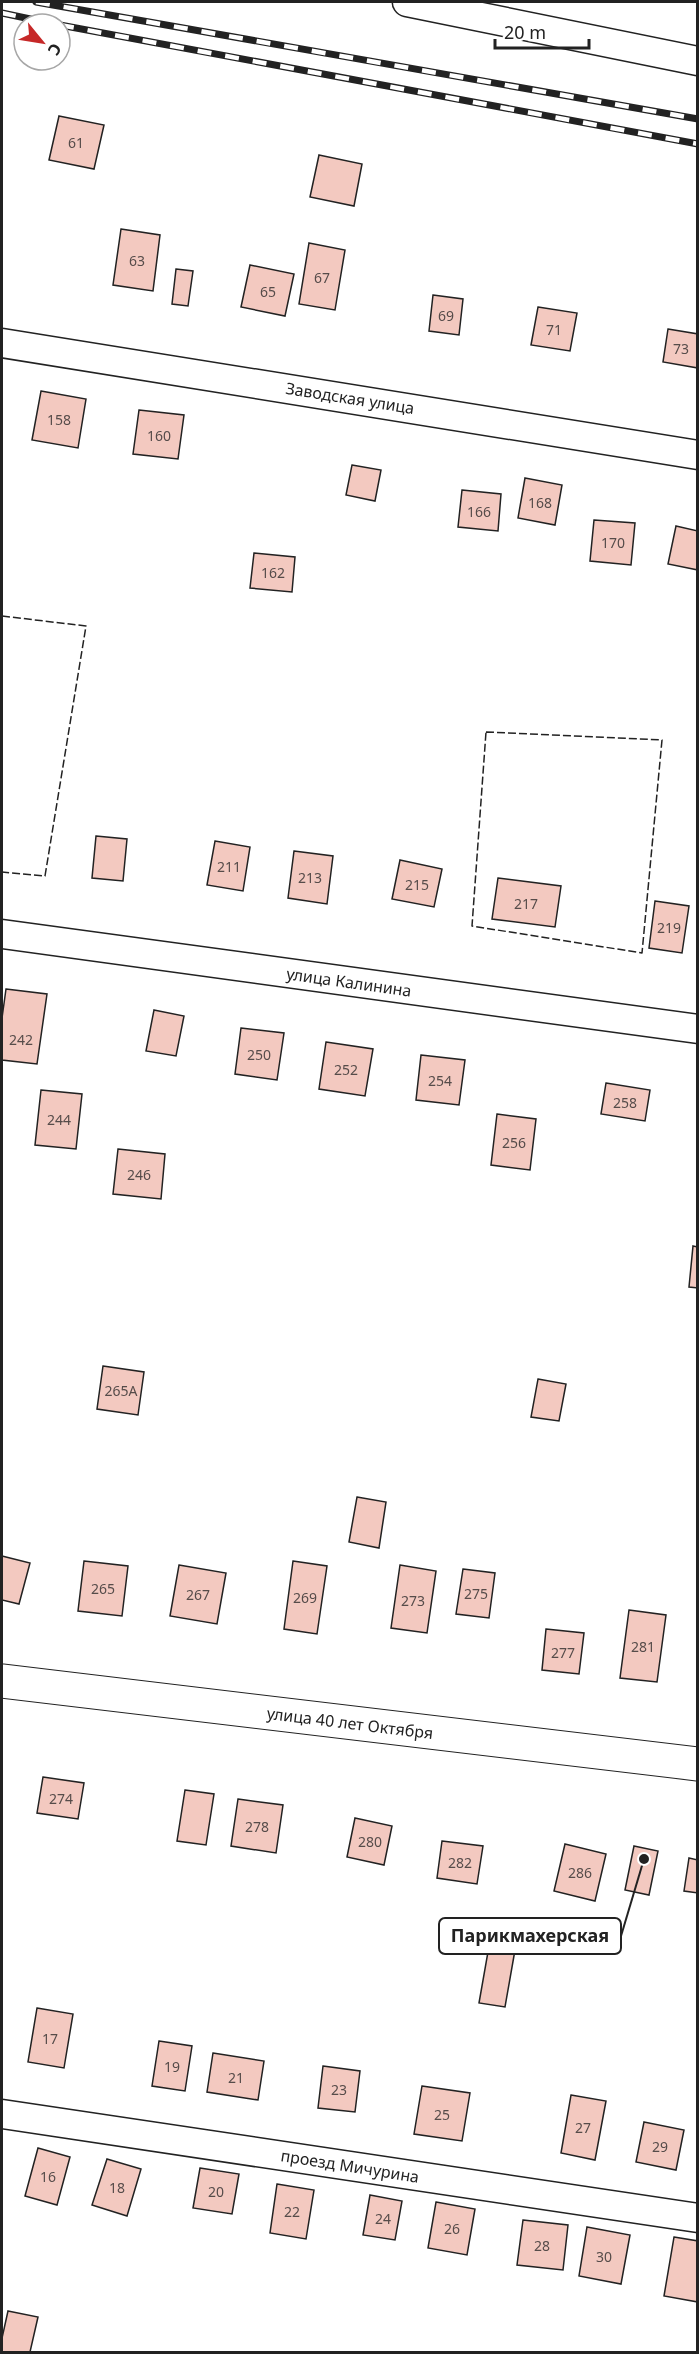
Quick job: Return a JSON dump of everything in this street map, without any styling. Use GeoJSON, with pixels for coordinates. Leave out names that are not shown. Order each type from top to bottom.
{"type":"FeatureCollection","features":[{"type":"Feature","properties":{"kind":"street"},"geometry":{"type":"LineString","coordinates":[[407,2],[698,61]]}},
{"type":"Feature","properties":{"kind":"street","name":"Заводская улица"},"geometry":{"type":"LineString","coordinates":[[2,343],[698,455]]}},
{"type":"Feature","properties":{"kind":"street","name":"улица Калинина"},"geometry":{"type":"LineString","coordinates":[[2,934],[698,1029]]}},
{"type":"Feature","properties":{"kind":"street","name":"улица 40 лет Октября"},"geometry":{"type":"LineString","coordinates":[[2,1681],[698,1764]]}},
{"type":"Feature","properties":{"kind":"street","name":"проезд Мичурина"},"geometry":{"type":"LineString","coordinates":[[2,2114],[698,2218]]}},
{"type":"Feature","properties":{"kind":"building"},"geometry":{"type":"Polygon","coordinates":[[[59,116],[104,125],[94,169],[49,160],[59,116]]]}},
{"type":"Feature","properties":{"kind":"building"},"geometry":{"type":"Polygon","coordinates":[[[319,155],[362,164],[354,206],[310,197],[319,155]]]}},
{"type":"Feature","properties":{"kind":"building"},"geometry":{"type":"Polygon","coordinates":[[[121,229],[160,235],[153,291],[113,285],[121,229]]]}},
{"type":"Feature","properties":{"kind":"building"},"geometry":{"type":"Polygon","coordinates":[[[309,243],[345,250],[335,310],[299,304],[309,243]]]}},
{"type":"Feature","properties":{"kind":"building"},"geometry":{"type":"Polygon","coordinates":[[[250,265],[294,274],[285,316],[241,307],[250,265]]]}},
{"type":"Feature","properties":{"kind":"building"},"geometry":{"type":"Polygon","coordinates":[[[176,269],[193,271],[188,306],[172,304],[176,269]]]}},
{"type":"Feature","properties":{"kind":"building"},"geometry":{"type":"Polygon","coordinates":[[[433,295],[463,299],[459,335],[429,331],[433,295]]]}},
{"type":"Feature","properties":{"kind":"building"},"geometry":{"type":"Polygon","coordinates":[[[538,307],[577,313],[570,351],[531,345],[538,307]]]}},
{"type":"Feature","properties":{"kind":"building"},"geometry":{"type":"Polygon","coordinates":[[[668,329],[698,334],[698,368],[663,362],[668,329]]]}},
{"type":"Feature","properties":{"kind":"building"},"geometry":{"type":"Polygon","coordinates":[[[41,391],[86,399],[78,448],[32,440],[41,391]]]}},
{"type":"Feature","properties":{"kind":"building"},"geometry":{"type":"Polygon","coordinates":[[[139,410],[184,415],[178,459],[133,454],[139,410]]]}},
{"type":"Feature","properties":{"kind":"building"},"geometry":{"type":"Polygon","coordinates":[[[352,465],[381,470],[375,501],[346,495],[352,465]]]}},
{"type":"Feature","properties":{"kind":"building"},"geometry":{"type":"Polygon","coordinates":[[[525,478],[562,485],[555,525],[518,518],[525,478]]]}},
{"type":"Feature","properties":{"kind":"building"},"geometry":{"type":"Polygon","coordinates":[[[462,490],[501,494],[498,531],[458,527],[462,490]]]}},
{"type":"Feature","properties":{"kind":"building"},"geometry":{"type":"Polygon","coordinates":[[[594,520],[635,523],[631,565],[590,561],[594,520]]]}},
{"type":"Feature","properties":{"kind":"building"},"geometry":{"type":"Polygon","coordinates":[[[676,526],[698,531],[698,570],[668,564],[676,526]]]}},
{"type":"Feature","properties":{"kind":"building"},"geometry":{"type":"Polygon","coordinates":[[[254,553],[295,557],[292,592],[250,588],[254,553]]]}},
{"type":"Feature","properties":{"kind":"building"},"geometry":{"type":"Polygon","coordinates":[[[96,836],[127,839],[123,881],[92,878],[96,836]]]}},
{"type":"Feature","properties":{"kind":"building"},"geometry":{"type":"Polygon","coordinates":[[[215,841],[250,847],[243,891],[207,885],[215,841]]]}},
{"type":"Feature","properties":{"kind":"building"},"geometry":{"type":"Polygon","coordinates":[[[294,851],[333,856],[327,904],[288,898],[294,851]]]}},
{"type":"Feature","properties":{"kind":"building"},"geometry":{"type":"Polygon","coordinates":[[[400,860],[442,869],[434,907],[392,899],[400,860]]]}},
{"type":"Feature","properties":{"kind":"building"},"geometry":{"type":"Polygon","coordinates":[[[498,878],[561,886],[555,927],[492,919],[498,878]]]}},
{"type":"Feature","properties":{"kind":"building"},"geometry":{"type":"Polygon","coordinates":[[[655,901],[689,906],[682,953],[649,948],[655,901]]]}},
{"type":"Feature","properties":{"kind":"building"},"geometry":{"type":"Polygon","coordinates":[[[6,989],[47,994],[37,1064],[2,1060],[2,1018],[6,989]]]}},
{"type":"Feature","properties":{"kind":"building"},"geometry":{"type":"Polygon","coordinates":[[[154,1010],[184,1016],[176,1056],[146,1051],[154,1010]]]}},
{"type":"Feature","properties":{"kind":"building"},"geometry":{"type":"Polygon","coordinates":[[[241,1028],[284,1033],[277,1080],[235,1074],[241,1028]]]}},
{"type":"Feature","properties":{"kind":"building"},"geometry":{"type":"Polygon","coordinates":[[[326,1042],[373,1049],[365,1096],[319,1089],[326,1042]]]}},
{"type":"Feature","properties":{"kind":"building"},"geometry":{"type":"Polygon","coordinates":[[[421,1055],[465,1060],[459,1105],[416,1100],[421,1055]]]}},
{"type":"Feature","properties":{"kind":"building"},"geometry":{"type":"Polygon","coordinates":[[[606,1083],[650,1090],[645,1121],[601,1114],[606,1083]]]}},
{"type":"Feature","properties":{"kind":"building"},"geometry":{"type":"Polygon","coordinates":[[[41,1090],[82,1094],[76,1149],[35,1145],[41,1090]]]}},
{"type":"Feature","properties":{"kind":"building"},"geometry":{"type":"Polygon","coordinates":[[[497,1114],[536,1119],[530,1170],[491,1165],[497,1114]]]}},
{"type":"Feature","properties":{"kind":"building"},"geometry":{"type":"Polygon","coordinates":[[[118,1149],[165,1154],[161,1199],[113,1194],[118,1149]]]}},
{"type":"Feature","properties":{"kind":"building"},"geometry":{"type":"Polygon","coordinates":[[[693,1246],[698,1247],[698,1288],[689,1287],[693,1246]]]}},
{"type":"Feature","properties":{"kind":"building"},"geometry":{"type":"Polygon","coordinates":[[[103,1366],[144,1372],[138,1415],[97,1409],[103,1366]]]}},
{"type":"Feature","properties":{"kind":"building"},"geometry":{"type":"Polygon","coordinates":[[[538,1379],[566,1384],[559,1421],[531,1417],[538,1379]]]}},
{"type":"Feature","properties":{"kind":"building"},"geometry":{"type":"Polygon","coordinates":[[[357,1497],[386,1502],[379,1548],[349,1542],[357,1497]]]}},
{"type":"Feature","properties":{"kind":"building"},"geometry":{"type":"Polygon","coordinates":[[[2,1556],[30,1563],[19,1604],[2,1600],[2,1556]]]}},
{"type":"Feature","properties":{"kind":"building"},"geometry":{"type":"Polygon","coordinates":[[[84,1561],[128,1566],[122,1616],[78,1611],[84,1561]]]}},
{"type":"Feature","properties":{"kind":"building"},"geometry":{"type":"Polygon","coordinates":[[[293,1561],[327,1566],[317,1634],[284,1629],[293,1561]]]}},
{"type":"Feature","properties":{"kind":"building"},"geometry":{"type":"Polygon","coordinates":[[[179,1565],[226,1573],[217,1624],[170,1616],[179,1565]]]}},
{"type":"Feature","properties":{"kind":"building"},"geometry":{"type":"Polygon","coordinates":[[[400,1565],[436,1571],[427,1633],[391,1628],[400,1565]]]}},
{"type":"Feature","properties":{"kind":"building"},"geometry":{"type":"Polygon","coordinates":[[[463,1569],[495,1573],[489,1618],[456,1614],[463,1569]]]}},
{"type":"Feature","properties":{"kind":"building"},"geometry":{"type":"Polygon","coordinates":[[[629,1610],[666,1615],[657,1682],[620,1678],[629,1610]]]}},
{"type":"Feature","properties":{"kind":"building"},"geometry":{"type":"Polygon","coordinates":[[[546,1629],[584,1633],[579,1674],[542,1670],[546,1629]]]}},
{"type":"Feature","properties":{"kind":"building"},"geometry":{"type":"Polygon","coordinates":[[[43,1777],[84,1783],[78,1819],[37,1813],[43,1777]]]}},
{"type":"Feature","properties":{"kind":"building"},"geometry":{"type":"Polygon","coordinates":[[[185,1790],[214,1794],[206,1845],[177,1841],[185,1790]]]}},
{"type":"Feature","properties":{"kind":"building"},"geometry":{"type":"Polygon","coordinates":[[[238,1799],[283,1805],[276,1853],[231,1846],[238,1799]]]}},
{"type":"Feature","properties":{"kind":"building"},"geometry":{"type":"Polygon","coordinates":[[[355,1818],[392,1826],[384,1865],[347,1857],[355,1818]]]}},
{"type":"Feature","properties":{"kind":"building"},"geometry":{"type":"Polygon","coordinates":[[[442,1841],[483,1846],[477,1884],[437,1878],[442,1841]]]}},
{"type":"Feature","properties":{"kind":"building"},"geometry":{"type":"Polygon","coordinates":[[[565,1844],[606,1854],[595,1901],[554,1891],[565,1844]]]}},
{"type":"Feature","properties":{"kind":"building"},"geometry":{"type":"Polygon","coordinates":[[[634,1846],[658,1851],[649,1895],[625,1890],[634,1846]]]}},
{"type":"Feature","properties":{"kind":"building"},"geometry":{"type":"Polygon","coordinates":[[[689,1858],[698,1860],[698,1893],[684,1891],[689,1858]]]}},
{"type":"Feature","properties":{"kind":"building"},"geometry":{"type":"Polygon","coordinates":[[[489,1946],[515,1950],[505,2007],[479,2003],[489,1946]]]}},
{"type":"Feature","properties":{"kind":"building"},"geometry":{"type":"Polygon","coordinates":[[[37,2008],[73,2014],[64,2068],[28,2062],[37,2008]]]}},
{"type":"Feature","properties":{"kind":"building"},"geometry":{"type":"Polygon","coordinates":[[[159,2041],[192,2046],[185,2091],[152,2086],[159,2041]]]}},
{"type":"Feature","properties":{"kind":"building"},"geometry":{"type":"Polygon","coordinates":[[[213,2053],[264,2061],[258,2100],[207,2092],[213,2053]]]}},
{"type":"Feature","properties":{"kind":"building"},"geometry":{"type":"Polygon","coordinates":[[[323,2066],[360,2071],[355,2112],[318,2108],[323,2066]]]}},
{"type":"Feature","properties":{"kind":"building"},"geometry":{"type":"Polygon","coordinates":[[[422,2086],[470,2093],[462,2141],[414,2134],[422,2086]]]}},
{"type":"Feature","properties":{"kind":"building"},"geometry":{"type":"Polygon","coordinates":[[[571,2095],[606,2101],[595,2160],[561,2153],[571,2095]]]}},
{"type":"Feature","properties":{"kind":"building"},"geometry":{"type":"Polygon","coordinates":[[[644,2122],[684,2130],[676,2170],[636,2162],[644,2122]]]}},
{"type":"Feature","properties":{"kind":"building"},"geometry":{"type":"Polygon","coordinates":[[[38,2148],[70,2157],[57,2205],[25,2196],[38,2148]]]}},
{"type":"Feature","properties":{"kind":"building"},"geometry":{"type":"Polygon","coordinates":[[[107,2159],[141,2169],[127,2216],[92,2205],[107,2159]]]}},
{"type":"Feature","properties":{"kind":"building"},"geometry":{"type":"Polygon","coordinates":[[[200,2168],[239,2174],[232,2214],[193,2208],[200,2168]]]}},
{"type":"Feature","properties":{"kind":"building"},"geometry":{"type":"Polygon","coordinates":[[[277,2184],[314,2190],[306,2239],[270,2233],[277,2184]]]}},
{"type":"Feature","properties":{"kind":"building"},"geometry":{"type":"Polygon","coordinates":[[[370,2195],[402,2201],[395,2240],[363,2235],[370,2195]]]}},
{"type":"Feature","properties":{"kind":"building"},"geometry":{"type":"Polygon","coordinates":[[[436,2202],[475,2209],[467,2255],[428,2248],[436,2202]]]}},
{"type":"Feature","properties":{"kind":"building"},"geometry":{"type":"Polygon","coordinates":[[[523,2220],[568,2225],[563,2270],[517,2265],[523,2220]]]}},
{"type":"Feature","properties":{"kind":"building"},"geometry":{"type":"Polygon","coordinates":[[[587,2227],[630,2235],[621,2284],[579,2276],[587,2227]]]}},
{"type":"Feature","properties":{"kind":"building"},"geometry":{"type":"Polygon","coordinates":[[[674,2237],[698,2241],[698,2302],[664,2296],[674,2237]]]}},
{"type":"Feature","properties":{"kind":"building"},"geometry":{"type":"Polygon","coordinates":[[[8,2311],[38,2317],[30,2352],[2,2352],[2,2338],[8,2311]]]}},
{"type":"Feature","properties":{"kind":"railway"},"geometry":{"type":"LineString","coordinates":[[36,2],[698,119]]}},
{"type":"Feature","properties":{"kind":"railway"},"geometry":{"type":"LineString","coordinates":[[2,13],[12,15]]}},
{"type":"Feature","properties":{"kind":"railway"},"geometry":{"type":"LineString","coordinates":[[72,27],[698,144]]}},
{"type":"Feature","properties":{"kind":"fence"},"geometry":{"type":"LineString","coordinates":[[2,616],[86,626],[45,876],[2,872]]}},
{"type":"Feature","properties":{"kind":"fence"},"geometry":{"type":"LineString","coordinates":[[486,732],[662,740],[642,953],[472,926],[486,732]]}},
{"type":"Feature","properties":{"kind":"place","name":"Парикмахерская"},"geometry":{"type":"Point","coordinates":[644,1859]}}]}
